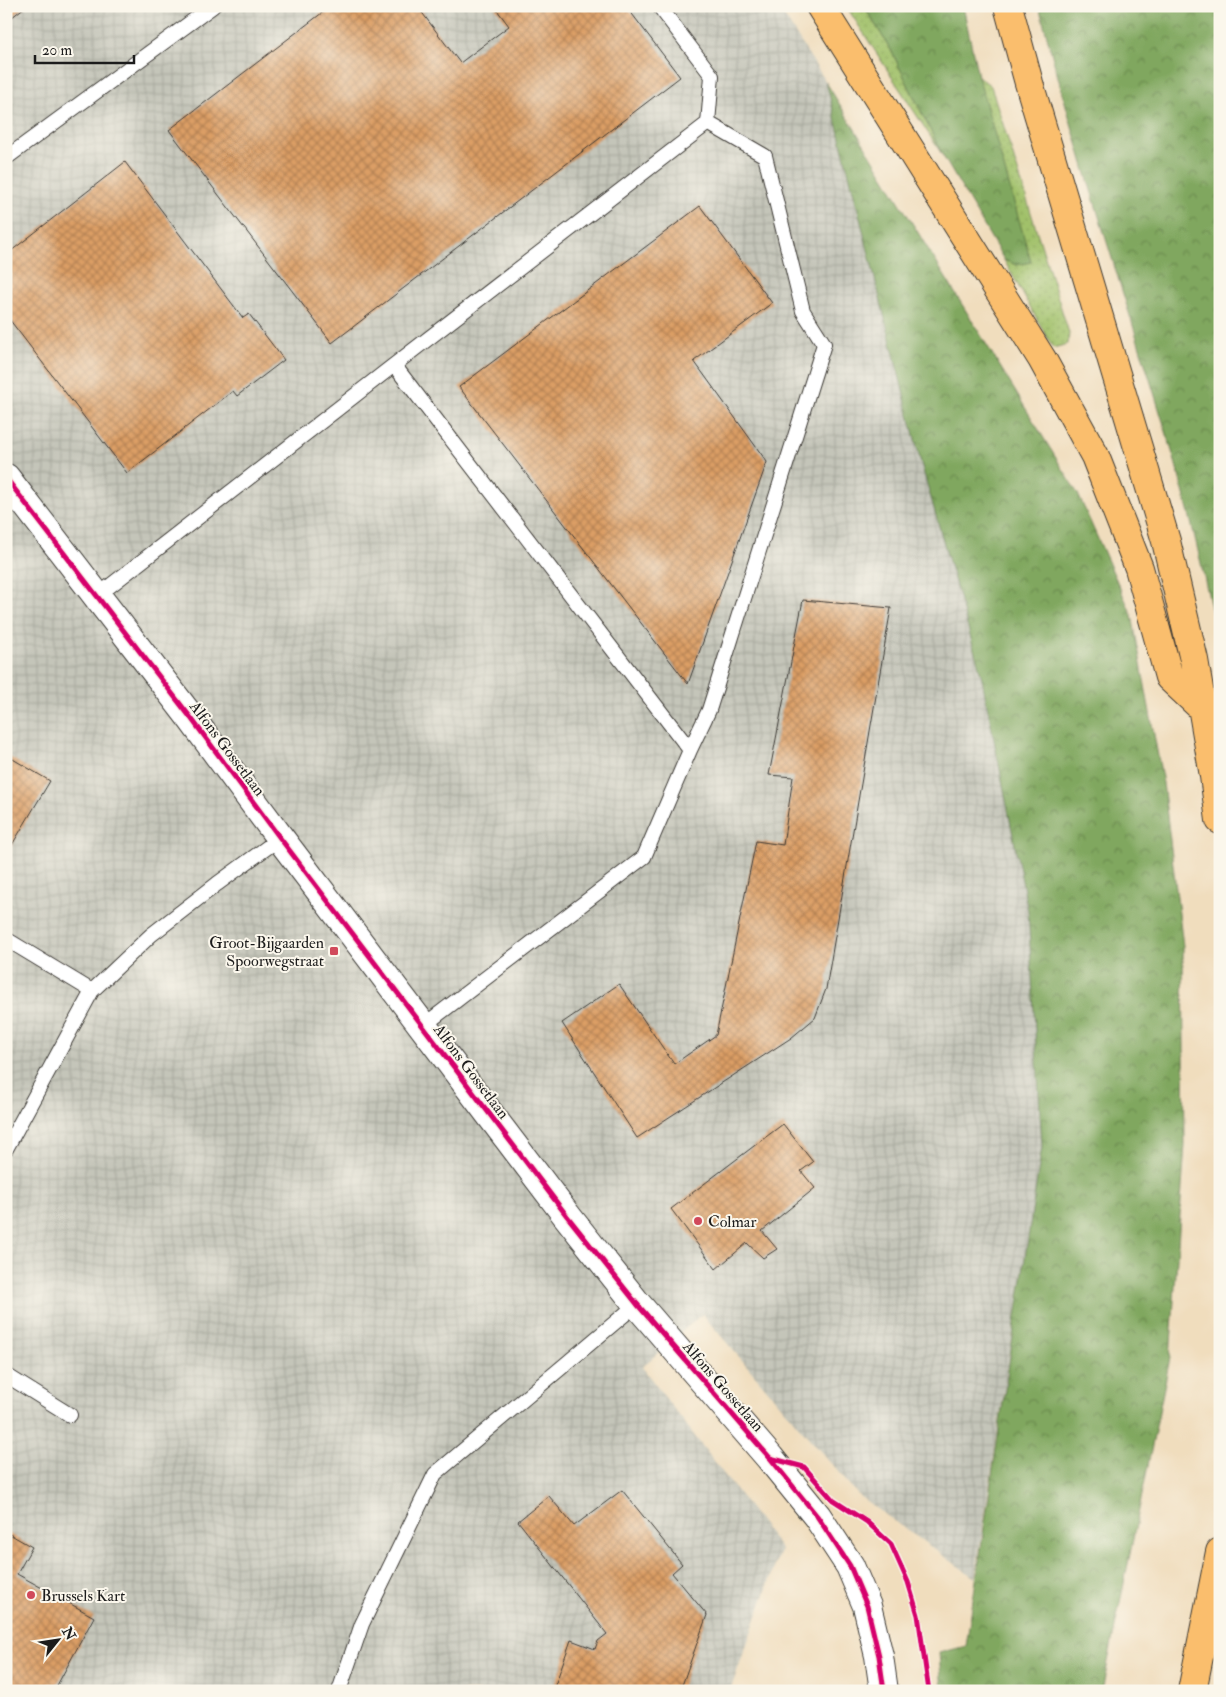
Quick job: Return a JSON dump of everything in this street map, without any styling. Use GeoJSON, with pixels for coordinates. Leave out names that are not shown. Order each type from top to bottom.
{"type":"FeatureCollection","features":[{"type":"Feature","properties":{"kind":"highway"},"geometry":{"type":"LineString","coordinates":[[820,6],[1042,359],[1095,456],[1139,568],[1169,677],[1203,708]]}},
{"type":"Feature","properties":{"kind":"highway"},"geometry":{"type":"LineString","coordinates":[[1008,6],[1029,83],[1166,541],[1194,660],[1220,820]]}},
{"type":"Feature","properties":{"kind":"highway"},"geometry":{"type":"LineString","coordinates":[[1192,1691],[1220,1552]]}},
{"type":"Feature","properties":{"kind":"street","name":"Alfons Gossetlaan"},"geometry":{"type":"LineString","coordinates":[[11,495],[97,596],[567,1216],[637,1304],[811,1508],[850,1566],[867,1606],[879,1656],[884,1691]]}},
{"type":"Feature","properties":{"kind":"lane"},"geometry":{"type":"LineString","coordinates":[[6,158],[213,6]]}},
{"type":"Feature","properties":{"kind":"lane"},"geometry":{"type":"LineString","coordinates":[[97,596],[708,123],[712,76],[659,6]]}},
{"type":"Feature","properties":{"kind":"lane"},"geometry":{"type":"LineString","coordinates":[[423,1026],[644,857],[709,710],[824,344],[803,312],[765,156],[708,123]]}},
{"type":"Feature","properties":{"kind":"lane"},"geometry":{"type":"LineString","coordinates":[[394,365],[690,750]]}},
{"type":"Feature","properties":{"kind":"lane"},"geometry":{"type":"LineString","coordinates":[[6,1149],[92,991],[150,935],[280,838]]}},
{"type":"Feature","properties":{"kind":"lane"},"geometry":{"type":"LineString","coordinates":[[6,940],[92,991]]}},
{"type":"Feature","properties":{"kind":"lane"},"geometry":{"type":"LineString","coordinates":[[339,1691],[362,1624],[435,1474],[637,1304]]}},
{"type":"Feature","properties":{"kind":"lane"},"geometry":{"type":"LineString","coordinates":[[6,1374],[70,1415]]}},
{"type":"Feature","properties":{"kind":"shaded area"},"geometry":{"type":"Polygon","coordinates":[[[6,6],[778,6],[826,82],[921,463],[981,674],[1028,911],[1042,1146],[975,1578],[859,1496],[702,1314],[642,1367],[781,1549],[730,1691],[6,1691],[6,6]]]}},
{"type":"Feature","properties":{"kind":"green space"},"geometry":{"type":"Polygon","coordinates":[[[846,6],[864,6],[891,50],[943,156],[846,6]]]}},
{"type":"Feature","properties":{"kind":"green space"},"geometry":{"type":"Polygon","coordinates":[[[864,6],[963,6],[978,76],[1031,262],[1017,265],[1004,260],[943,156],[891,50],[864,6]]]}},
{"type":"Feature","properties":{"kind":"green space"},"geometry":{"type":"Polygon","coordinates":[[[1039,6],[1220,6],[1220,647],[1176,464],[1084,169],[1039,6]]]}},
{"type":"Feature","properties":{"kind":"green space"},"geometry":{"type":"Polygon","coordinates":[[[978,76],[991,86],[1069,333],[1068,344],[1053,348],[1004,260],[1017,265],[978,76]]]}},
{"type":"Feature","properties":{"kind":"green space"},"geometry":{"type":"Polygon","coordinates":[[[826,82],[1078,494],[1132,615],[1163,783],[1183,946],[1185,1145],[1170,1358],[1102,1691],[942,1691],[939,1653],[966,1646],[1042,1146],[1028,911],[981,674],[921,463],[826,82]]]}},
{"type":"Feature","properties":{"kind":"building"},"geometry":{"type":"Polygon","coordinates":[[[6,6],[26,6],[6,22],[6,6]]]}},
{"type":"Feature","properties":{"kind":"building"},"geometry":{"type":"Polygon","coordinates":[[[331,6],[417,6],[460,63],[509,26],[494,6],[626,6],[680,77],[332,343],[169,130],[331,6]]]}},
{"type":"Feature","properties":{"kind":"building"},"geometry":{"type":"Polygon","coordinates":[[[125,162],[243,318],[249,314],[284,360],[237,396],[233,391],[127,473],[6,315],[6,255],[125,162]]]}},
{"type":"Feature","properties":{"kind":"building"},"geometry":{"type":"Polygon","coordinates":[[[700,206],[772,303],[694,361],[767,462],[688,684],[459,387],[700,206]]]}},
{"type":"Feature","properties":{"kind":"building"},"geometry":{"type":"Polygon","coordinates":[[[803,600],[891,608],[826,989],[815,1018],[791,1038],[637,1138],[562,1023],[619,984],[674,1064],[716,1035],[756,841],[783,845],[793,777],[769,775],[803,600]]]}},
{"type":"Feature","properties":{"kind":"building"},"geometry":{"type":"Polygon","coordinates":[[[6,755],[50,781],[6,855],[6,755]]]}},
{"type":"Feature","properties":{"kind":"building"},"geometry":{"type":"Polygon","coordinates":[[[783,1124],[813,1162],[801,1171],[815,1188],[762,1231],[777,1249],[763,1258],[747,1243],[716,1269],[671,1209],[783,1124]]]}},
{"type":"Feature","properties":{"kind":"building"},"geometry":{"type":"Polygon","coordinates":[[[622,1490],[682,1564],[672,1573],[707,1615],[680,1691],[553,1691],[571,1640],[595,1649],[598,1641],[607,1634],[518,1521],[549,1496],[574,1526],[622,1490]]]}},
{"type":"Feature","properties":{"kind":"building","name":"Brussels Kart"},"geometry":{"type":"Polygon","coordinates":[[[6,1532],[32,1547],[17,1574],[94,1617],[54,1691],[6,1691],[6,1532]]]}},
{"type":"Feature","properties":{"kind":"cycle path"},"geometry":{"type":"LineString","coordinates":[[6,478],[191,718],[567,1216],[637,1304],[770,1458],[817,1516],[850,1566],[867,1606],[879,1656],[884,1691]]}},
{"type":"Feature","properties":{"kind":"cycle path"},"geometry":{"type":"LineString","coordinates":[[770,1458],[804,1467],[833,1500],[867,1522],[891,1544],[908,1582],[918,1615],[929,1691]]}},
{"type":"Feature","properties":{"kind":"place","name":"Groot-Bijgaarden Spoorwegstraat"},"geometry":{"type":"Point","coordinates":[334,951]}},
{"type":"Feature","properties":{"kind":"place","name":"Colmar"},"geometry":{"type":"Point","coordinates":[698,1221]}},
{"type":"Feature","properties":{"kind":"place","name":"Brussels Kart"},"geometry":{"type":"Point","coordinates":[31,1595]}}]}
